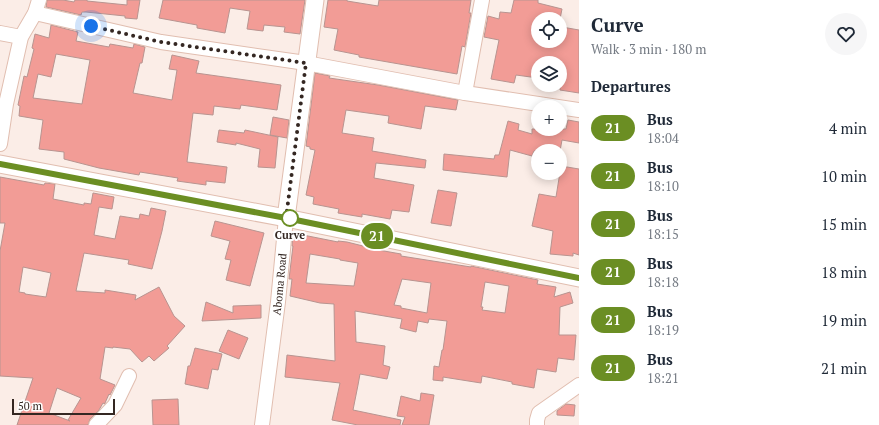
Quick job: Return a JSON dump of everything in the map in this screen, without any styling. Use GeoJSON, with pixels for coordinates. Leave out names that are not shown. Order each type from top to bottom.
{"type":"FeatureCollection","features":[{"type":"Feature","properties":{"kind":"street","name":"Aboma Road"},"geometry":{"type":"LineString","coordinates":[[262,425],[278,302],[286,218],[315,0]]}},
{"type":"Feature","properties":{"kind":"street"},"geometry":{"type":"LineString","coordinates":[[465,93],[482,0]]}},
{"type":"Feature","properties":{"kind":"street"},"geometry":{"type":"LineString","coordinates":[[0,144],[6,104],[21,37],[37,7],[161,42],[306,63],[465,93],[579,110]]}},
{"type":"Feature","properties":{"kind":"street"},"geometry":{"type":"LineString","coordinates":[[0,33],[21,37]]}},
{"type":"Feature","properties":{"kind":"street"},"geometry":{"type":"LineString","coordinates":[[0,164],[286,218],[579,278]]}},
{"type":"Feature","properties":{"kind":"street"},"geometry":{"type":"LineString","coordinates":[[96,425],[115,405],[129,376]]}},
{"type":"Feature","properties":{"kind":"street"},"geometry":{"type":"LineString","coordinates":[[537,425],[537,420],[540,413],[579,385]]}},
{"type":"Feature","properties":{"kind":"building"},"geometry":{"type":"Polygon","coordinates":[[[47,0],[74,2],[75,0],[87,0],[127,5],[127,0],[140,0],[137,19],[125,18],[125,16],[86,12],[82,12],[81,15],[46,7],[47,0]]]}},
{"type":"Feature","properties":{"kind":"building"},"geometry":{"type":"Polygon","coordinates":[[[163,0],[305,0],[300,34],[284,32],[285,27],[264,25],[263,31],[247,29],[250,11],[230,8],[225,33],[197,28],[197,25],[159,18],[163,0]]]}},
{"type":"Feature","properties":{"kind":"building"},"geometry":{"type":"Polygon","coordinates":[[[328,0],[347,0],[378,6],[379,0],[471,0],[469,13],[471,13],[465,47],[462,46],[457,74],[359,57],[359,55],[334,50],[338,29],[324,27],[328,0]]]}},
{"type":"Feature","properties":{"kind":"building"},"geometry":{"type":"Polygon","coordinates":[[[514,0],[538,0],[538,3],[562,9],[561,12],[531,12],[531,48],[567,48],[567,28],[579,30],[579,93],[567,91],[567,56],[531,56],[531,77],[516,75],[514,83],[491,79],[499,40],[484,37],[488,16],[499,19],[500,12],[511,13],[514,0]]]}},
{"type":"Feature","properties":{"kind":"building"},"geometry":{"type":"Polygon","coordinates":[[[51,25],[78,32],[76,41],[109,47],[110,44],[133,48],[134,44],[145,47],[133,93],[172,100],[177,70],[169,69],[172,55],[199,61],[196,73],[281,85],[277,110],[241,105],[240,109],[214,106],[213,115],[193,113],[187,162],[227,167],[225,183],[206,181],[206,185],[177,181],[178,178],[140,172],[139,175],[99,168],[64,159],[64,152],[39,149],[43,120],[19,116],[20,106],[18,105],[24,76],[27,77],[34,49],[32,48],[35,34],[49,38],[51,25]],[[56,54],[51,77],[38,74],[33,98],[82,104],[90,60],[56,54]]]}},
{"type":"Feature","properties":{"kind":"building"},"geometry":{"type":"Polygon","coordinates":[[[315,73],[330,76],[329,78],[378,85],[458,100],[456,110],[425,106],[421,129],[388,123],[389,116],[346,110],[342,133],[374,138],[372,151],[426,160],[425,168],[376,163],[374,178],[414,185],[409,212],[392,210],[390,219],[362,214],[362,217],[338,213],[339,209],[313,204],[314,197],[306,195],[315,150],[306,146],[315,73]]]}},
{"type":"Feature","properties":{"kind":"building"},"geometry":{"type":"Polygon","coordinates":[[[273,117],[289,120],[287,138],[270,135],[273,117]]]}},
{"type":"Feature","properties":{"kind":"building"},"geometry":{"type":"Polygon","coordinates":[[[568,120],[579,122],[579,143],[562,140],[561,144],[531,144],[531,156],[510,150],[507,177],[443,170],[444,154],[494,159],[495,155],[499,155],[508,121],[519,124],[518,130],[531,134],[531,136],[567,136],[568,120]]]}},
{"type":"Feature","properties":{"kind":"building"},"geometry":{"type":"Polygon","coordinates":[[[219,130],[244,133],[245,130],[278,137],[275,168],[258,167],[260,149],[236,143],[236,145],[217,142],[219,130]]]}},
{"type":"Feature","properties":{"kind":"building"},"geometry":{"type":"Polygon","coordinates":[[[567,167],[579,169],[579,255],[573,253],[573,256],[550,254],[553,231],[532,226],[539,194],[556,197],[559,180],[567,180],[567,167]]]}},
{"type":"Feature","properties":{"kind":"building"},"geometry":{"type":"Polygon","coordinates":[[[0,177],[44,185],[45,183],[55,184],[53,199],[84,205],[84,203],[91,204],[93,193],[114,197],[112,209],[99,207],[94,235],[115,239],[120,216],[139,219],[140,214],[149,216],[151,208],[166,211],[152,269],[128,264],[129,260],[84,253],[76,291],[105,293],[105,290],[136,295],[135,300],[159,287],[174,316],[185,326],[167,346],[169,348],[154,361],[149,356],[142,362],[130,349],[105,347],[100,379],[115,385],[105,404],[103,403],[99,410],[90,419],[88,425],[17,425],[33,378],[0,376],[0,251],[5,223],[0,223],[0,177]],[[23,267],[19,292],[46,297],[51,273],[23,267]],[[57,388],[49,413],[70,421],[68,420],[81,398],[57,388]]]}},
{"type":"Feature","properties":{"kind":"building"},"geometry":{"type":"Polygon","coordinates":[[[438,190],[457,193],[451,226],[431,223],[438,190]]]}},
{"type":"Feature","properties":{"kind":"building"},"geometry":{"type":"Polygon","coordinates":[[[215,221],[264,233],[250,286],[226,280],[231,260],[225,259],[230,241],[211,236],[215,221]]]}},
{"type":"Feature","properties":{"kind":"building"},"geometry":{"type":"Polygon","coordinates":[[[293,233],[338,242],[347,242],[367,248],[401,254],[401,256],[471,266],[538,280],[537,284],[556,287],[554,297],[570,292],[573,303],[560,307],[559,335],[576,335],[574,360],[558,358],[556,372],[537,369],[534,388],[482,376],[481,383],[443,377],[443,381],[433,380],[434,366],[439,367],[447,321],[429,319],[428,323],[418,321],[416,332],[400,328],[402,319],[355,311],[356,342],[385,346],[383,365],[390,367],[387,379],[360,374],[353,410],[401,420],[400,425],[358,425],[332,420],[340,383],[285,377],[287,355],[335,361],[334,304],[320,303],[290,296],[292,279],[289,279],[293,233]],[[310,254],[306,283],[354,286],[358,263],[310,254]],[[402,279],[394,305],[401,306],[401,308],[427,313],[431,283],[402,279]],[[485,282],[481,307],[483,307],[482,310],[505,313],[509,286],[485,282]]]}},
{"type":"Feature","properties":{"kind":"building"},"geometry":{"type":"Polygon","coordinates":[[[206,302],[233,313],[233,306],[261,305],[261,318],[202,321],[206,302]]]}},
{"type":"Feature","properties":{"kind":"building"},"geometry":{"type":"Polygon","coordinates":[[[228,330],[248,338],[239,359],[219,351],[228,330]]]}},
{"type":"Feature","properties":{"kind":"building"},"geometry":{"type":"Polygon","coordinates":[[[195,348],[222,354],[218,370],[212,369],[208,389],[185,384],[188,366],[190,366],[195,348]]]}},
{"type":"Feature","properties":{"kind":"building"},"geometry":{"type":"Polygon","coordinates":[[[421,393],[434,395],[429,425],[402,425],[405,417],[397,416],[401,396],[420,401],[421,393]]]}},
{"type":"Feature","properties":{"kind":"building"},"geometry":{"type":"Polygon","coordinates":[[[178,399],[179,425],[153,425],[152,400],[178,399]]]}},
{"type":"Feature","properties":{"kind":"building"},"geometry":{"type":"Polygon","coordinates":[[[566,404],[575,405],[574,416],[557,415],[557,411],[566,404]]]}},
{"type":"Feature","properties":{"kind":"bus line","name":"21"},"geometry":{"type":"LineString","coordinates":[[0,164],[286,218],[579,278]]}},
{"type":"Feature","properties":{"kind":"place","name":"Curve"},"geometry":{"type":"Point","coordinates":[290,218]}},
{"type":"Feature","properties":{"kind":"route"},"geometry":{"type":"LineString","coordinates":[[91,26],[161,42],[306,63],[286,218],[290,218]]}}]}
